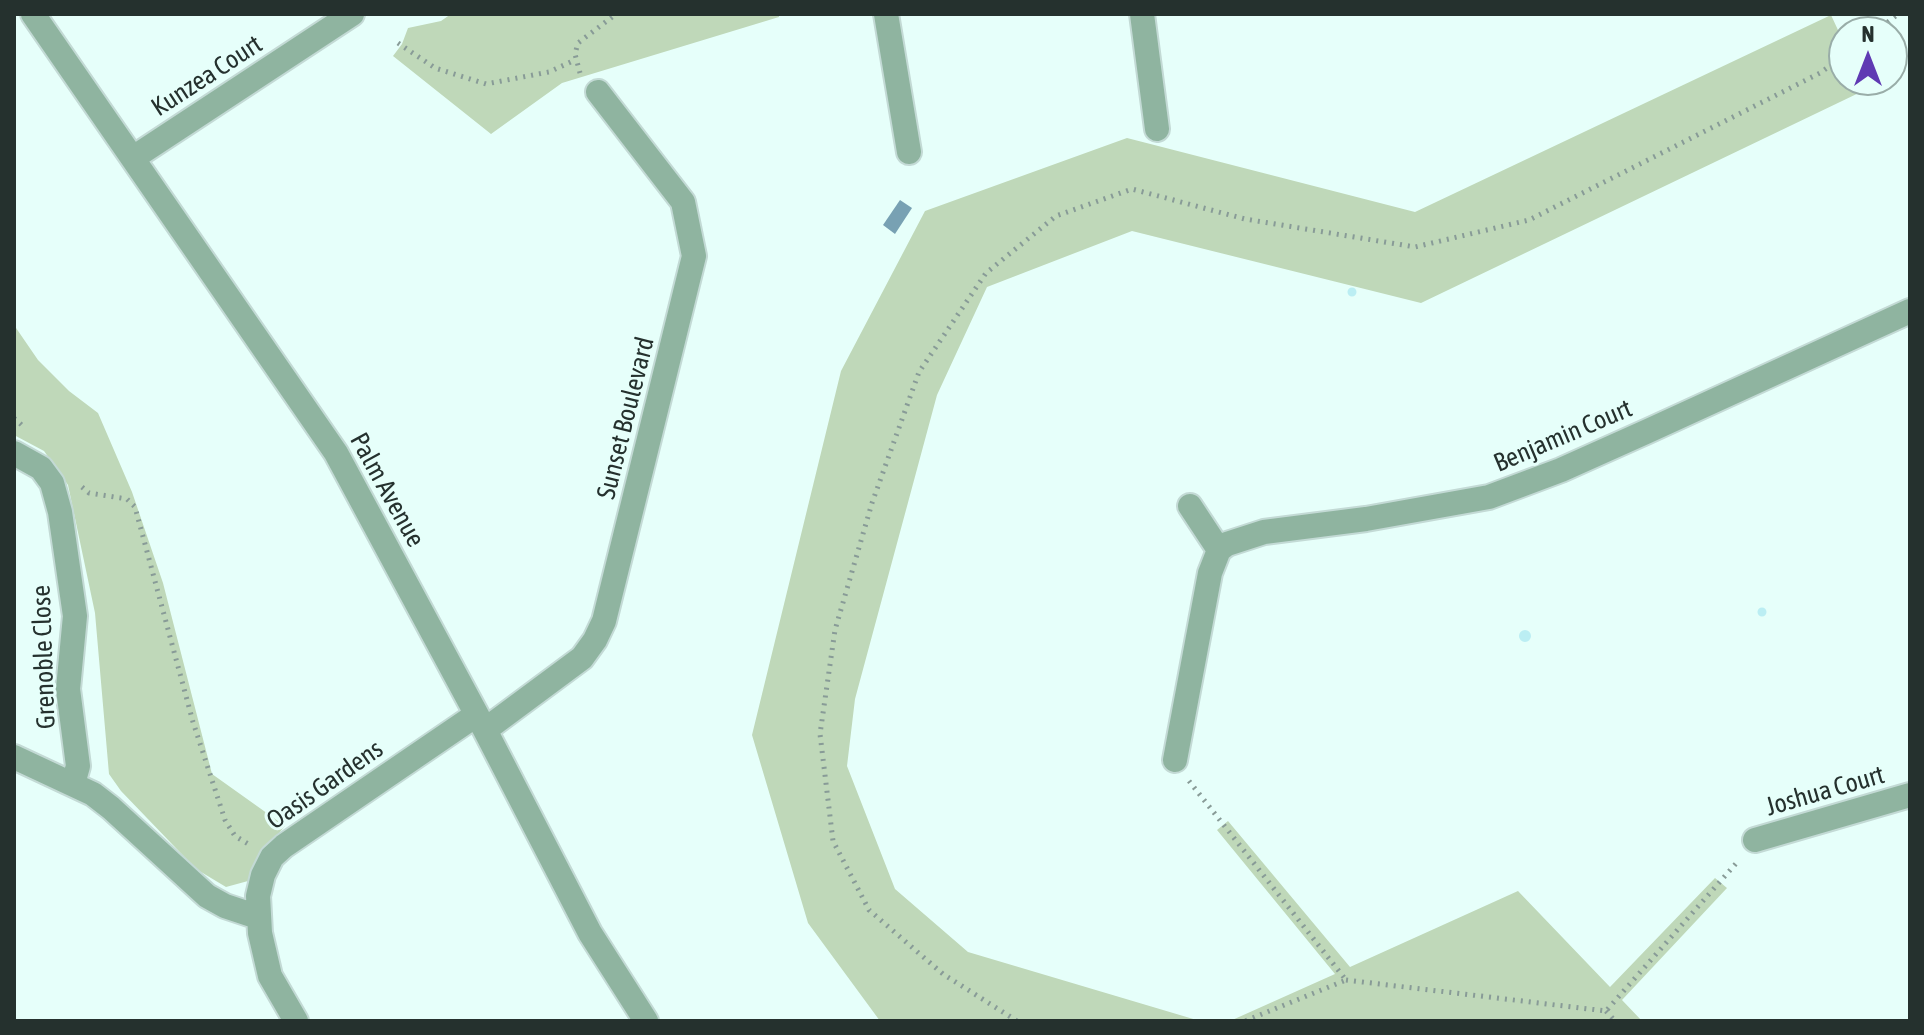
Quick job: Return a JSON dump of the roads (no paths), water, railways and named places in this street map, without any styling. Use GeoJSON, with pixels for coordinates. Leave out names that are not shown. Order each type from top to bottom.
{"type":"FeatureCollection","features":[{"type":"Feature","properties":{"kind":"street","name":"Palm Avenue"},"geometry":{"type":"LineString","coordinates":[[33,14],[336,453],[590,933],[646,1021]]}},
{"type":"Feature","properties":{"kind":"street","name":"Kunzea Court"},"geometry":{"type":"LineString","coordinates":[[133,158],[352,14]]}},
{"type":"Feature","properties":{"kind":"street"},"geometry":{"type":"LineString","coordinates":[[886,14],[909,152]]}},
{"type":"Feature","properties":{"kind":"street"},"geometry":{"type":"LineString","coordinates":[[1142,14],[1157,129]]}},
{"type":"Feature","properties":{"kind":"street","name":"Sunset Boulevard"},"geometry":{"type":"LineString","coordinates":[[481,722],[582,658],[604,621],[694,256],[683,202],[598,92]]}},
{"type":"Feature","properties":{"kind":"street","name":"Benjamin Court"},"geometry":{"type":"LineString","coordinates":[[1219,550],[1243,537],[1264,532],[1366,519],[1489,497],[1561,470],[1910,311]]}},
{"type":"Feature","properties":{"kind":"street","name":"Grenoble Close"},"geometry":{"type":"LineString","coordinates":[[14,453],[41,468],[52,483],[60,512],[75,616],[68,689],[78,766],[73,784]]}},
{"type":"Feature","properties":{"kind":"street"},"geometry":{"type":"LineString","coordinates":[[1175,760],[1210,573],[1219,550],[1190,506]]}},
{"type":"Feature","properties":{"kind":"street","name":"Oasis Gardens"},"geometry":{"type":"LineString","coordinates":[[296,1021],[270,976],[263,954],[258,896],[272,857],[284,846],[481,722]]}},
{"type":"Feature","properties":{"kind":"street","name":"Grenoble Close"},"geometry":{"type":"LineString","coordinates":[[14,757],[73,784],[111,808],[207,896],[258,917]]}},
{"type":"Feature","properties":{"kind":"street","name":"Joshua Court"},"geometry":{"type":"LineString","coordinates":[[1755,840],[1910,795]]}},
{"type":"Feature","properties":{"kind":"water"},"geometry":{"type":"Polygon","coordinates":[[[900,200],[912,208],[895,234],[883,225],[900,200]]]}}]}
